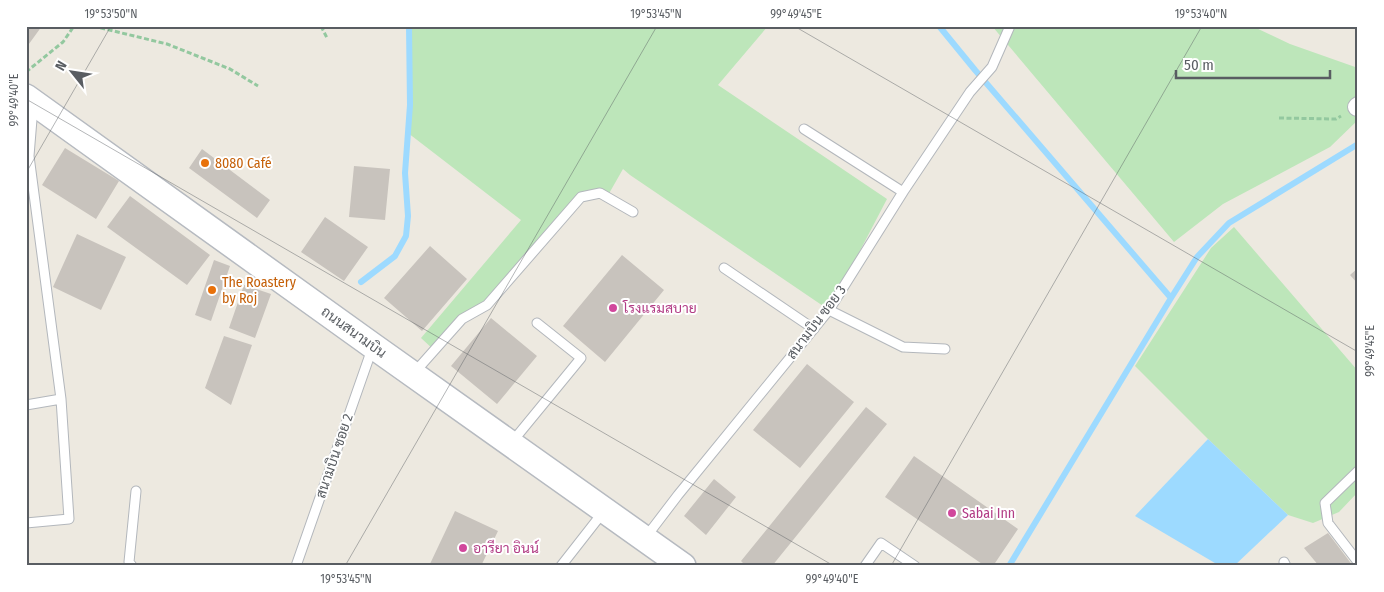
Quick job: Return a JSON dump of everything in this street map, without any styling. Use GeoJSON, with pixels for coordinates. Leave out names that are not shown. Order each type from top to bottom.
{"type":"FeatureCollection","features":[{"type":"Feature","properties":{"kind":"street","name":"ถนนสนามบิน"},"geometry":{"type":"LineString","coordinates":[[30,100],[683,566]]}},
{"type":"Feature","properties":{"kind":"lane","name":"สนามบิน ซอย 3"},"geometry":{"type":"LineString","coordinates":[[645,539],[678,495],[829,310],[903,192],[973,89],[992,68],[1010,26]]}},
{"type":"Feature","properties":{"kind":"lane"},"geometry":{"type":"LineString","coordinates":[[26,523],[69,519],[61,399],[30,156],[30,100]]}},
{"type":"Feature","properties":{"kind":"lane"},"geometry":{"type":"LineString","coordinates":[[804,129],[903,192]]}},
{"type":"Feature","properties":{"kind":"lane"},"geometry":{"type":"LineString","coordinates":[[413,374],[462,318],[487,305],[581,197],[600,193],[633,212]]}},
{"type":"Feature","properties":{"kind":"lane"},"geometry":{"type":"LineString","coordinates":[[724,268],[814,329]]}},
{"type":"Feature","properties":{"kind":"lane"},"geometry":{"type":"LineString","coordinates":[[829,310],[903,347],[945,349]]}},
{"type":"Feature","properties":{"kind":"lane"},"geometry":{"type":"LineString","coordinates":[[510,444],[581,358],[537,323]]}},
{"type":"Feature","properties":{"kind":"lane","name":"สนามบิน ซอย 2"},"geometry":{"type":"LineString","coordinates":[[296,566],[373,346]]}},
{"type":"Feature","properties":{"kind":"lane"},"geometry":{"type":"LineString","coordinates":[[26,405],[61,399]]}},
{"type":"Feature","properties":{"kind":"lane"},"geometry":{"type":"LineString","coordinates":[[1358,471],[1325,503],[1328,523],[1358,562]]}},
{"type":"Feature","properties":{"kind":"lane"},"geometry":{"type":"LineString","coordinates":[[132,566],[129,562],[136,491]]}},
{"type":"Feature","properties":{"kind":"lane"},"geometry":{"type":"LineString","coordinates":[[561,566],[604,511]]}},
{"type":"Feature","properties":{"kind":"lane"},"geometry":{"type":"LineString","coordinates":[[865,566],[881,543],[915,566]]}},
{"type":"Feature","properties":{"kind":"path"},"geometry":{"type":"LineString","coordinates":[[26,72],[63,42],[74,26]]}},
{"type":"Feature","properties":{"kind":"path"},"geometry":{"type":"LineString","coordinates":[[93,26],[167,44],[230,69],[258,86]]}},
{"type":"Feature","properties":{"kind":"path"},"geometry":{"type":"LineString","coordinates":[[321,26],[327,38]]}},
{"type":"Feature","properties":{"kind":"path"},"geometry":{"type":"LineString","coordinates":[[1280,118],[1336,119],[1358,106]]}},
{"type":"Feature","properties":{"kind":"green space"},"geometry":{"type":"Polygon","coordinates":[[[409,26],[768,26],[718,85],[887,199],[829,310],[623,169],[607,197],[581,197],[487,305],[462,319],[434,350],[421,338],[521,220],[408,133],[409,26]]]}},
{"type":"Feature","properties":{"kind":"green space"},"geometry":{"type":"Polygon","coordinates":[[[992,26],[1252,26],[1290,44],[1358,68],[1358,120],[1330,147],[1223,204],[1174,242],[992,26]]]}},
{"type":"Feature","properties":{"kind":"green space"},"geometry":{"type":"Polygon","coordinates":[[[1234,227],[1358,371],[1358,492],[1339,512],[1313,523],[1288,515],[1135,366],[1211,248],[1234,227]]]}},
{"type":"Feature","properties":{"kind":"water"},"geometry":{"type":"Polygon","coordinates":[[[1208,439],[1288,515],[1234,566],[1220,566],[1135,516],[1208,439]]]}},
{"type":"Feature","properties":{"kind":"building"},"geometry":{"type":"Polygon","coordinates":[[[26,26],[42,26],[26,48],[26,26]]]}},
{"type":"Feature","properties":{"kind":"building"},"geometry":{"type":"Polygon","coordinates":[[[65,148],[119,181],[96,219],[42,185],[65,148]]]}},
{"type":"Feature","properties":{"kind":"building"},"geometry":{"type":"Polygon","coordinates":[[[202,149],[270,200],[257,218],[189,168],[202,149]]]}},
{"type":"Feature","properties":{"kind":"building"},"geometry":{"type":"Polygon","coordinates":[[[354,166],[390,169],[385,220],[349,217],[354,166]]]}},
{"type":"Feature","properties":{"kind":"building"},"geometry":{"type":"Polygon","coordinates":[[[130,196],[210,255],[187,285],[107,227],[130,196]]]}},
{"type":"Feature","properties":{"kind":"building"},"geometry":{"type":"Polygon","coordinates":[[[325,217],[368,247],[344,281],[301,252],[325,217]]]}},
{"type":"Feature","properties":{"kind":"building"},"geometry":{"type":"Polygon","coordinates":[[[77,234],[126,257],[101,310],[53,287],[77,234]]]}},
{"type":"Feature","properties":{"kind":"building"},"geometry":{"type":"Polygon","coordinates":[[[430,246],[467,279],[422,331],[384,298],[430,246]]]}},
{"type":"Feature","properties":{"kind":"building","name":"โรงแรมสบาย"},"geometry":{"type":"Polygon","coordinates":[[[622,255],[664,290],[605,362],[563,326],[622,255]]]}},
{"type":"Feature","properties":{"kind":"building","name":"The Roastery by Roj"},"geometry":{"type":"Polygon","coordinates":[[[214,260],[230,266],[211,321],[195,315],[214,260]]]}},
{"type":"Feature","properties":{"kind":"building"},"geometry":{"type":"Polygon","coordinates":[[[1358,268],[1358,284],[1350,275],[1358,268]]]}},
{"type":"Feature","properties":{"kind":"building"},"geometry":{"type":"Polygon","coordinates":[[[244,285],[271,294],[255,338],[229,328],[244,285]]]}},
{"type":"Feature","properties":{"kind":"building"},"geometry":{"type":"Polygon","coordinates":[[[491,318],[537,356],[497,404],[451,366],[491,318]]]}},
{"type":"Feature","properties":{"kind":"building"},"geometry":{"type":"Polygon","coordinates":[[[224,336],[252,345],[231,405],[205,388],[224,336]]]}},
{"type":"Feature","properties":{"kind":"building"},"geometry":{"type":"Polygon","coordinates":[[[807,364],[854,402],[800,468],[753,430],[807,364]]]}},
{"type":"Feature","properties":{"kind":"building"},"geometry":{"type":"Polygon","coordinates":[[[866,407],[887,424],[772,566],[746,566],[741,561],[866,407]]]}},
{"type":"Feature","properties":{"kind":"building","name":"Sabai Inn"},"geometry":{"type":"Polygon","coordinates":[[[914,456],[1018,529],[993,566],[985,566],[885,497],[914,456]]]}},
{"type":"Feature","properties":{"kind":"building"},"geometry":{"type":"Polygon","coordinates":[[[714,479],[736,497],[706,535],[684,516],[714,479]]]}},
{"type":"Feature","properties":{"kind":"building","name":"อารียา อินน์"},"geometry":{"type":"Polygon","coordinates":[[[455,511],[498,531],[481,566],[429,566],[455,511]]]}},
{"type":"Feature","properties":{"kind":"building"},"geometry":{"type":"Polygon","coordinates":[[[1328,533],[1353,566],[1319,566],[1304,548],[1328,533]]]}},
{"type":"Feature","properties":{"kind":"waterway"},"geometry":{"type":"LineString","coordinates":[[361,282],[395,256],[406,236],[408,216],[405,173],[410,105],[409,26]]}},
{"type":"Feature","properties":{"kind":"waterway"},"geometry":{"type":"LineString","coordinates":[[939,26],[1171,298],[1009,566]]}},
{"type":"Feature","properties":{"kind":"waterway"},"geometry":{"type":"LineString","coordinates":[[1171,298],[1197,257],[1229,223],[1358,144]]}},
{"type":"Feature","properties":{"kind":"place","name":"8080 Café"},"geometry":{"type":"Point","coordinates":[205,163]}},
{"type":"Feature","properties":{"kind":"place","name":"The Roastery by Roj"},"geometry":{"type":"Point","coordinates":[212,290]}},
{"type":"Feature","properties":{"kind":"place","name":"โรงแรมสบาย"},"geometry":{"type":"Point","coordinates":[613,308]}},
{"type":"Feature","properties":{"kind":"place","name":"Sabai Inn"},"geometry":{"type":"Point","coordinates":[952,513]}},
{"type":"Feature","properties":{"kind":"place","name":"อารียา อินน์"},"geometry":{"type":"Point","coordinates":[463,548]}}]}
